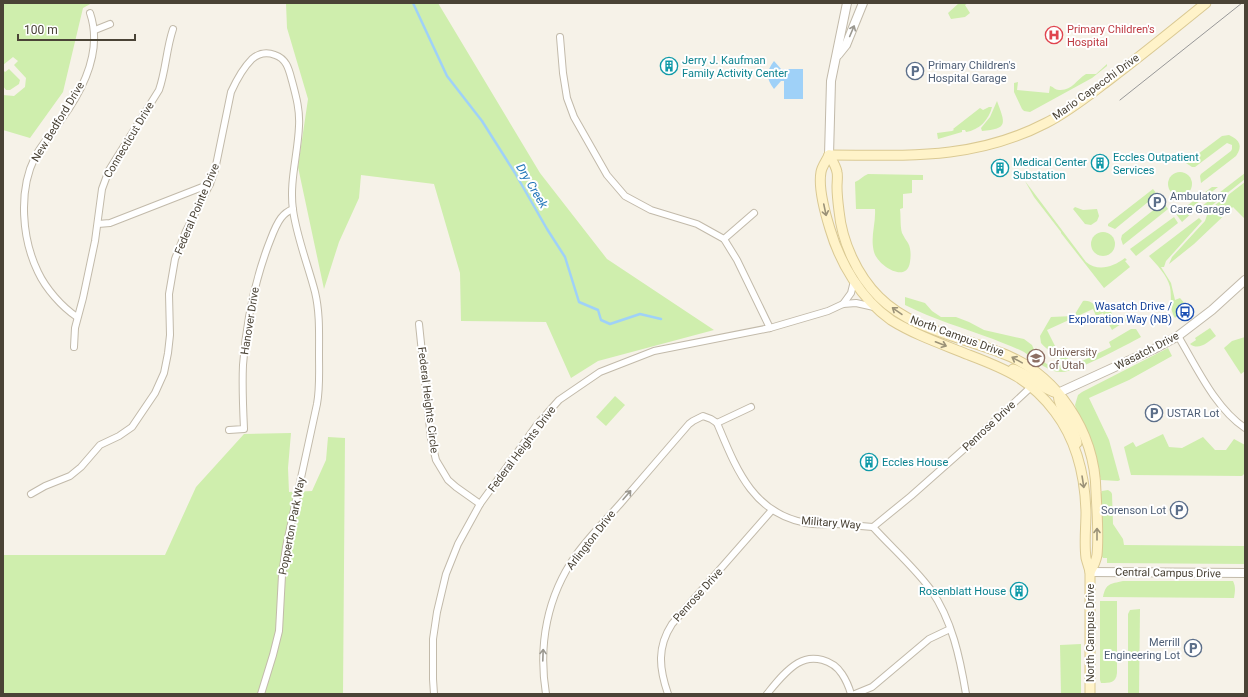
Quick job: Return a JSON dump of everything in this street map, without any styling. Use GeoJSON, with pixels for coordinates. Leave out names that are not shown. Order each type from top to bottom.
{"type":"FeatureCollection","features":[{"type":"Feature","properties":{"kind":"main road","name":"Mario Capecchi Drive"},"geometry":{"type":"LineString","coordinates":[[829,156],[903,156],[952,152],[996,142],[1024,132],[1046,123],[1069,109],[1120,72],[1206,3]]}},
{"type":"Feature","properties":{"kind":"main road","name":"North Campus Drive"},"geometry":{"type":"LineString","coordinates":[[829,156],[821,171],[824,207],[831,234],[836,247],[854,281],[877,308],[892,320],[921,336],[1014,374],[1046,401],[1062,422],[1070,437],[1076,454],[1084,492],[1086,557],[1090,572],[1090,694]]}},
{"type":"Feature","properties":{"kind":"main road","name":"North Campus Drive"},"geometry":{"type":"LineString","coordinates":[[829,156],[837,171],[839,212],[845,240],[859,270],[879,297],[903,316],[924,326],[1016,359],[1041,376],[1058,393],[1071,410],[1083,430],[1093,462],[1096,486],[1097,557],[1090,572]]}},
{"type":"Feature","properties":{"kind":"main road"},"geometry":{"type":"LineString","coordinates":[[1000,367],[1012,368],[1024,373],[1045,388],[1058,393],[1062,409],[1075,432],[1077,443],[1076,454]]}},
{"type":"Feature","properties":{"kind":"street"},"geometry":{"type":"LineString","coordinates":[[829,156],[830,93],[847,3]]}},
{"type":"Feature","properties":{"kind":"street"},"geometry":{"type":"LineString","coordinates":[[837,56],[846,45],[863,3]]}},
{"type":"Feature","properties":{"kind":"street","name":"New Bedford Drive"},"geometry":{"type":"LineString","coordinates":[[78,317],[63,306],[46,285],[38,272],[26,233],[25,204],[28,180],[35,158],[70,107],[85,78],[94,52],[95,30],[90,13]]}},
{"type":"Feature","properties":{"kind":"street"},"geometry":{"type":"LineString","coordinates":[[95,30],[110,24]]}},
{"type":"Feature","properties":{"kind":"street","name":"Connecticut Drive"},"geometry":{"type":"LineString","coordinates":[[74,347],[75,328],[98,224],[102,189],[105,179],[159,90],[168,45],[173,29]]}},
{"type":"Feature","properties":{"kind":"street"},"geometry":{"type":"LineString","coordinates":[[560,37],[567,98],[574,117],[607,175],[625,196],[651,210],[697,224],[724,239],[737,260],[770,328]]}},
{"type":"Feature","properties":{"kind":"street","name":"Federal Pointe Drive"},"geometry":{"type":"LineString","coordinates":[[31,494],[76,472],[100,445],[119,436],[132,427],[150,402],[164,373],[168,353],[170,335],[169,294],[175,259],[186,231],[210,184],[217,163],[230,98],[234,86],[251,60],[260,54],[272,54],[283,60],[287,65],[297,98],[299,132],[292,186],[293,209],[317,305],[319,348],[319,386],[317,404]]}},
{"type":"Feature","properties":{"kind":"street"},"geometry":{"type":"LineString","coordinates":[[98,224],[110,223],[210,184]]}},
{"type":"Feature","properties":{"kind":"street","name":"Hanover Drive"},"geometry":{"type":"LineString","coordinates":[[229,430],[244,429],[242,385],[243,365],[249,319],[258,276],[277,224],[286,213],[293,209]]}},
{"type":"Feature","properties":{"kind":"street"},"geometry":{"type":"LineString","coordinates":[[724,239],[754,212]]}},
{"type":"Feature","properties":{"kind":"street","name":"Wasatch Drive"},"geometry":{"type":"LineString","coordinates":[[1058,393],[1154,349],[1178,336],[1212,310],[1245,280]]}},
{"type":"Feature","properties":{"kind":"street"},"geometry":{"type":"LineString","coordinates":[[843,304],[851,293],[854,281]]}},
{"type":"Feature","properties":{"kind":"street","name":"Federal Heights Drive"},"geometry":{"type":"LineString","coordinates":[[434,694],[433,639],[437,612],[446,574],[458,544],[480,504],[536,426],[559,400],[600,372],[654,351],[770,328],[828,311],[843,304],[861,303],[877,308]]}},
{"type":"Feature","properties":{"kind":"street","name":"Federal Heights Circle"},"geometry":{"type":"LineString","coordinates":[[419,324],[434,455],[448,480],[480,504]]}},
{"type":"Feature","properties":{"kind":"street"},"geometry":{"type":"LineString","coordinates":[[1178,336],[1215,397],[1232,418],[1245,428]]}},
{"type":"Feature","properties":{"kind":"street","name":"Penrose Drive"},"geometry":{"type":"LineString","coordinates":[[873,527],[961,452],[1031,387]]}},
{"type":"Feature","properties":{"kind":"street","name":"Popperton Park Way"},"geometry":{"type":"LineString","coordinates":[[261,694],[279,631],[281,588],[286,547],[317,404]]}},
{"type":"Feature","properties":{"kind":"street"},"geometry":{"type":"LineString","coordinates":[[718,423],[751,407]]}},
{"type":"Feature","properties":{"kind":"street","name":"Arlington Drive"},"geometry":{"type":"LineString","coordinates":[[546,694],[542,660],[546,626],[556,593],[567,570],[583,546],[693,420],[703,416],[718,423]]}},
{"type":"Feature","properties":{"kind":"street","name":"Military Way"},"geometry":{"type":"LineString","coordinates":[[718,423],[739,473],[753,493],[772,510],[783,516],[806,523],[873,527],[912,568],[931,591],[950,629],[958,650],[966,694]]}},
{"type":"Feature","properties":{"kind":"street","name":"Penrose Drive"},"geometry":{"type":"LineString","coordinates":[[668,694],[661,668],[662,645],[668,630],[772,510]]}},
{"type":"Feature","properties":{"kind":"street","name":"Central Campus Drive"},"geometry":{"type":"LineString","coordinates":[[1090,572],[1245,573]]}},
{"type":"Feature","properties":{"kind":"street"},"geometry":{"type":"LineString","coordinates":[[855,694],[872,687],[929,639],[950,629]]}},
{"type":"Feature","properties":{"kind":"street"},"geometry":{"type":"LineString","coordinates":[[767,694],[792,667],[799,662],[812,659],[826,661],[837,668],[842,673],[851,694]]}},
{"type":"Feature","properties":{"kind":"green space"},"geometry":{"type":"Polygon","coordinates":[[[3,3],[92,3],[83,8],[63,92],[30,138],[3,130],[3,95],[14,96],[25,87],[26,78],[14,65],[18,61],[13,57],[3,65],[3,3]]]}},
{"type":"Feature","properties":{"kind":"green space"},"geometry":{"type":"Polygon","coordinates":[[[286,3],[438,3],[540,173],[607,259],[714,330],[598,361],[571,378],[546,322],[461,321],[460,273],[434,184],[361,175],[359,198],[339,242],[324,289],[298,167],[308,99],[287,28],[286,3]]]}},
{"type":"Feature","properties":{"kind":"green space"},"geometry":{"type":"Polygon","coordinates":[[[959,3],[968,3],[965,5],[970,13],[965,17],[951,19],[948,13],[959,3]]]}},
{"type":"Feature","properties":{"kind":"green space"},"geometry":{"type":"Polygon","coordinates":[[[1107,64],[1107,66],[1092,78],[1030,112],[1022,109],[1014,92],[1014,83],[1018,82],[1017,90],[1049,93],[1050,86],[1058,90],[1067,89],[1086,74],[1096,74],[1107,64]]]}},
{"type":"Feature","properties":{"kind":"green space"},"geometry":{"type":"Polygon","coordinates":[[[9,69],[20,80],[19,84],[10,90],[6,90],[3,86],[3,70],[5,72],[9,69]]]}},
{"type":"Feature","properties":{"kind":"green space"},"geometry":{"type":"Polygon","coordinates":[[[997,101],[1002,115],[1003,124],[997,129],[982,131],[981,128],[990,117],[997,101]]]}},
{"type":"Feature","properties":{"kind":"green space"},"geometry":{"type":"Polygon","coordinates":[[[992,107],[991,112],[983,124],[979,127],[966,132],[965,130],[962,130],[962,132],[938,139],[937,133],[954,130],[953,129],[980,108],[983,110],[992,107]]]}},
{"type":"Feature","properties":{"kind":"green space"},"geometry":{"type":"Polygon","coordinates":[[[1229,135],[1238,141],[1240,146],[1236,156],[1201,183],[1201,174],[1231,151],[1232,145],[1227,143],[1195,167],[1192,167],[1186,163],[1222,136],[1229,135]]]}},
{"type":"Feature","properties":{"kind":"green space"},"geometry":{"type":"Polygon","coordinates":[[[1180,172],[1189,175],[1192,184],[1189,193],[1180,196],[1171,193],[1168,184],[1171,175],[1180,172]]]}},
{"type":"Feature","properties":{"kind":"green space"},"geometry":{"type":"Polygon","coordinates":[[[1245,173],[1245,179],[1206,210],[1202,206],[1245,173]]]}},
{"type":"Feature","properties":{"kind":"green space"},"geometry":{"type":"Polygon","coordinates":[[[868,174],[923,175],[923,180],[912,180],[912,193],[903,194],[903,208],[900,209],[902,233],[909,245],[910,252],[910,262],[908,268],[904,272],[898,272],[886,267],[881,263],[874,252],[873,236],[875,209],[856,209],[855,182],[868,174]]]}},
{"type":"Feature","properties":{"kind":"green space"},"geometry":{"type":"Polygon","coordinates":[[[1025,181],[1086,262],[1100,268],[1116,264],[1125,258],[1127,260],[1125,261],[1130,267],[1104,288],[1034,197],[1025,181]]]}},
{"type":"Feature","properties":{"kind":"green space"},"geometry":{"type":"Polygon","coordinates":[[[1245,182],[1245,219],[1233,207],[1194,244],[1169,264],[1172,257],[1205,221],[1207,215],[1206,212],[1245,182]]]}},
{"type":"Feature","properties":{"kind":"green space"},"geometry":{"type":"Polygon","coordinates":[[[1212,187],[1218,187],[1192,207],[1194,211],[1182,222],[1176,214],[1212,187]]]}},
{"type":"Feature","properties":{"kind":"green space"},"geometry":{"type":"Polygon","coordinates":[[[1153,189],[1168,209],[1123,245],[1121,239],[1122,235],[1156,208],[1155,203],[1151,201],[1148,202],[1115,229],[1108,226],[1108,224],[1153,189]]]}},
{"type":"Feature","properties":{"kind":"green space"},"geometry":{"type":"Polygon","coordinates":[[[1075,207],[1083,210],[1097,209],[1099,216],[1097,221],[1091,225],[1085,224],[1073,209],[1075,207]]]}},
{"type":"Feature","properties":{"kind":"green space"},"geometry":{"type":"Polygon","coordinates":[[[1174,217],[1178,223],[1136,256],[1130,249],[1174,217]]]}},
{"type":"Feature","properties":{"kind":"green space"},"geometry":{"type":"Polygon","coordinates":[[[1199,218],[1202,221],[1166,261],[1164,267],[1161,267],[1171,283],[1175,300],[1180,298],[1186,305],[1176,311],[1179,314],[1175,318],[1172,311],[1171,291],[1167,278],[1149,256],[1199,218]]]}},
{"type":"Feature","properties":{"kind":"green space"},"geometry":{"type":"Polygon","coordinates":[[[1103,232],[1112,235],[1115,244],[1112,253],[1103,256],[1094,253],[1091,244],[1094,235],[1103,232]]]}},
{"type":"Feature","properties":{"kind":"green space"},"geometry":{"type":"Polygon","coordinates":[[[905,297],[925,303],[932,311],[941,317],[956,317],[984,330],[1024,339],[1032,345],[1037,356],[1050,366],[1057,365],[1055,355],[1043,346],[1040,336],[1051,317],[1073,316],[1083,301],[1092,303],[1099,311],[1107,309],[1111,311],[1115,324],[1120,323],[1121,319],[1127,316],[1127,320],[1112,330],[1103,313],[1096,316],[1093,309],[1047,330],[1058,352],[1076,364],[1111,347],[1109,342],[1131,329],[1136,329],[1141,337],[1101,358],[1077,368],[1061,372],[1046,368],[1016,348],[937,319],[905,305],[905,297]]]}},
{"type":"Feature","properties":{"kind":"green space"},"geometry":{"type":"Polygon","coordinates":[[[1210,328],[1216,336],[1207,343],[1197,347],[1190,344],[1196,340],[1195,338],[1210,328]]]}},
{"type":"Feature","properties":{"kind":"green space"},"geometry":{"type":"Polygon","coordinates":[[[1245,337],[1245,371],[1241,374],[1224,348],[1232,341],[1245,337]]]}},
{"type":"Feature","properties":{"kind":"green space"},"geometry":{"type":"Polygon","coordinates":[[[1168,348],[1172,356],[1129,380],[1089,398],[1109,440],[1120,480],[1101,480],[1090,440],[1077,413],[1075,405],[1078,395],[1168,348]]]}},
{"type":"Feature","properties":{"kind":"green space"},"geometry":{"type":"Polygon","coordinates":[[[615,396],[625,405],[606,426],[596,417],[615,396]]]}},
{"type":"Feature","properties":{"kind":"green space"},"geometry":{"type":"Polygon","coordinates":[[[291,433],[288,468],[289,492],[312,491],[326,460],[328,437],[345,438],[343,694],[3,694],[3,555],[165,555],[196,487],[244,434],[291,433]]]}},
{"type":"Feature","properties":{"kind":"green space"},"geometry":{"type":"Polygon","coordinates":[[[1163,434],[1169,447],[1182,448],[1203,437],[1215,450],[1226,450],[1234,439],[1245,445],[1245,473],[1242,476],[1131,475],[1124,447],[1133,442],[1136,447],[1163,434]]]}},
{"type":"Feature","properties":{"kind":"green space"},"geometry":{"type":"Polygon","coordinates":[[[1108,490],[1112,494],[1113,524],[1123,539],[1124,545],[1245,546],[1245,564],[1107,563],[1107,558],[1103,558],[1101,555],[1101,494],[1102,491],[1108,490]]]}},
{"type":"Feature","properties":{"kind":"green space"},"geometry":{"type":"Polygon","coordinates":[[[1123,581],[1233,581],[1235,585],[1235,592],[1234,598],[1103,597],[1109,585],[1123,581]]]}},
{"type":"Feature","properties":{"kind":"green space"},"geometry":{"type":"Polygon","coordinates":[[[1100,601],[1117,601],[1117,673],[1114,681],[1107,683],[1101,683],[1100,680],[1100,601]]]}},
{"type":"Feature","properties":{"kind":"green space"},"geometry":{"type":"Polygon","coordinates":[[[1140,609],[1139,694],[1128,694],[1128,614],[1130,610],[1140,609]]]}},
{"type":"Feature","properties":{"kind":"green space"},"geometry":{"type":"Polygon","coordinates":[[[1081,644],[1081,694],[1061,694],[1060,645],[1081,644]]]}},
{"type":"Feature","properties":{"kind":"water"},"geometry":{"type":"Polygon","coordinates":[[[774,61],[781,69],[803,69],[803,99],[784,99],[784,81],[781,81],[774,89],[768,78],[768,72],[774,61]]]}},
{"type":"Feature","properties":{"kind":"waterway","name":"Dry Creek"},"geometry":{"type":"LineString","coordinates":[[413,3],[447,76],[482,121],[565,257],[579,302],[598,310],[601,320],[610,324],[640,314],[661,319]]}},
{"type":"Feature","properties":{"kind":"tram line"},"geometry":{"type":"LineString","coordinates":[[1120,100],[1242,3]]}},
{"type":"Feature","properties":{"kind":"place","name":"Primary Children's Hospital"},"geometry":{"type":"Point","coordinates":[1054,35]}},
{"type":"Feature","properties":{"kind":"place","name":"Jerry J. Kaufman Family Activity Center"},"geometry":{"type":"Point","coordinates":[669,66]}},
{"type":"Feature","properties":{"kind":"place","name":"Primary Children's Hospital Garage"},"geometry":{"type":"Point","coordinates":[915,71]}},
{"type":"Feature","properties":{"kind":"place","name":"Eccles Outpatient Services"},"geometry":{"type":"Point","coordinates":[1100,163]}},
{"type":"Feature","properties":{"kind":"place","name":"Medical Center Substation"},"geometry":{"type":"Point","coordinates":[1000,168]}},
{"type":"Feature","properties":{"kind":"place","name":"Ambulatory Care Garage"},"geometry":{"type":"Point","coordinates":[1157,202]}},
{"type":"Feature","properties":{"kind":"place","name":"Wasatch Drive / Exploration Way (NB)"},"geometry":{"type":"Point","coordinates":[1185,312]}},
{"type":"Feature","properties":{"kind":"place","name":"University of Utah"},"geometry":{"type":"Point","coordinates":[1036,358]}},
{"type":"Feature","properties":{"kind":"place","name":"USTAR Lot"},"geometry":{"type":"Point","coordinates":[1154,413]}},
{"type":"Feature","properties":{"kind":"place","name":"Eccles House"},"geometry":{"type":"Point","coordinates":[869,462]}},
{"type":"Feature","properties":{"kind":"place","name":"Sorenson Lot"},"geometry":{"type":"Point","coordinates":[1179,510]}},
{"type":"Feature","properties":{"kind":"place","name":"Rosenblatt House"},"geometry":{"type":"Point","coordinates":[1019,591]}},
{"type":"Feature","properties":{"kind":"place","name":"Merrill Engineering Lot"},"geometry":{"type":"Point","coordinates":[1193,648]}}]}
